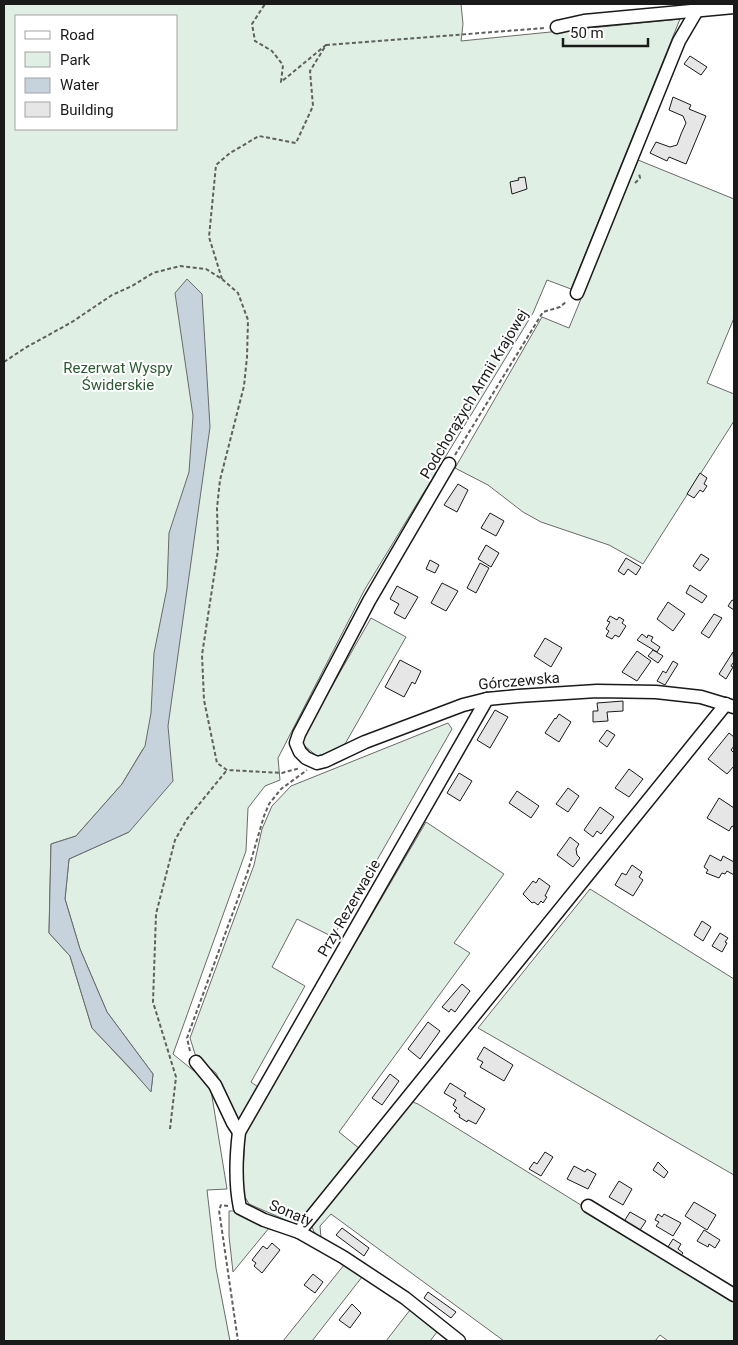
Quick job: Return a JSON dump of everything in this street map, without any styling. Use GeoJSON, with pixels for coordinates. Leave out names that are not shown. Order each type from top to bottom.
{"type":"FeatureCollection","features":[{"type":"Feature","properties":{"kind":"street"},"geometry":{"type":"LineString","coordinates":[[557,27],[584,21],[734,7]]}},
{"type":"Feature","properties":{"kind":"street"},"geometry":{"type":"LineString","coordinates":[[577,293],[680,41],[696,12]]}},
{"type":"Feature","properties":{"kind":"street","name":"Podchorążych Armii Krajowej"},"geometry":{"type":"LineString","coordinates":[[317,763],[306,758],[300,752],[296,743],[299,734],[369,601],[449,464]]}},
{"type":"Feature","properties":{"kind":"street","name":"Górczewska"},"geometry":{"type":"LineString","coordinates":[[317,763],[325,762],[365,742],[454,708],[487,699],[597,691],[656,692],[684,694],[730,706]]}},
{"type":"Feature","properties":{"kind":"street","name":"Przy Rezerwacie"},"geometry":{"type":"LineString","coordinates":[[239,1132],[487,699]]}},
{"type":"Feature","properties":{"kind":"street"},"geometry":{"type":"LineString","coordinates":[[299,1232],[730,706]]}},
{"type":"Feature","properties":{"kind":"street"},"geometry":{"type":"LineString","coordinates":[[196,1062],[215,1084],[239,1132],[237,1194],[240,1208]]}},
{"type":"Feature","properties":{"kind":"street"},"geometry":{"type":"LineString","coordinates":[[588,1206],[734,1295]]}},
{"type":"Feature","properties":{"kind":"street","name":"Sonaty"},"geometry":{"type":"LineString","coordinates":[[240,1208],[264,1220],[299,1232],[379,1280],[459,1341]]}},
{"type":"Feature","properties":{"kind":"path"},"geometry":{"type":"LineString","coordinates":[[266,4],[252,24],[255,42],[272,51],[283,65],[282,82],[326,46],[557,27]]}},
{"type":"Feature","properties":{"kind":"path"},"geometry":{"type":"LineString","coordinates":[[222,279],[209,237],[216,165],[230,152],[259,136],[296,143],[313,106],[310,71],[326,46]]}},
{"type":"Feature","properties":{"kind":"path"},"geometry":{"type":"LineString","coordinates":[[4,362],[72,322],[112,295],[132,286],[153,273],[180,266],[206,269],[222,279],[238,293],[248,320],[244,386],[220,480],[217,508],[218,550],[202,655],[204,700],[216,764],[227,770],[282,773],[317,763]]}},
{"type":"Feature","properties":{"kind":"path","name":"Podchorążych Armii Krajowej"},"geometry":{"type":"LineString","coordinates":[[449,464],[543,312],[560,306],[577,293]]}},
{"type":"Feature","properties":{"kind":"path"},"geometry":{"type":"LineString","coordinates":[[196,1062],[188,1048],[187,1038],[247,874],[264,816],[269,804],[281,789],[317,763]]}},
{"type":"Feature","properties":{"kind":"path"},"geometry":{"type":"LineString","coordinates":[[170,1129],[176,1077],[153,1002],[156,914],[174,840],[187,819],[227,770]]}},
{"type":"Feature","properties":{"kind":"path"},"geometry":{"type":"LineString","coordinates":[[238,1341],[219,1210],[221,1205],[240,1208]]}},
{"type":"Feature","properties":{"kind":"green space","name":"Rezerwat Wyspy Świderskie"},"geometry":{"type":"Polygon","coordinates":[[[4,4],[461,4],[463,24],[461,41],[680,19],[571,289],[547,280],[533,313],[365,589],[278,758],[280,780],[265,786],[248,808],[246,851],[173,1054],[210,1084],[227,1189],[207,1190],[216,1268],[230,1341],[4,1341],[4,4]],[[143,749],[122,784],[76,836],[51,844],[49,933],[70,956],[92,1028],[151,1091],[153,1074],[107,1012],[80,949],[65,899],[69,859],[129,832],[143,749]]]}},
{"type":"Feature","properties":{"kind":"green space"},"geometry":{"type":"Polygon","coordinates":[[[638,160],[734,199],[734,318],[707,383],[734,394],[734,421],[643,564],[609,545],[541,522],[523,512],[488,485],[455,468],[542,317],[569,328],[638,160]]]}},
{"type":"Feature","properties":{"kind":"green space"},"geometry":{"type":"Polygon","coordinates":[[[371,618],[406,637],[345,744],[318,757],[300,742],[371,618]]]}},
{"type":"Feature","properties":{"kind":"green space"},"geometry":{"type":"Polygon","coordinates":[[[448,723],[452,729],[333,937],[297,919],[272,967],[305,986],[251,1082],[258,1087],[239,1121],[216,1073],[196,1057],[190,1038],[254,865],[262,829],[272,806],[291,786],[448,723]]]}},
{"type":"Feature","properties":{"kind":"green space"},"geometry":{"type":"Polygon","coordinates":[[[426,822],[504,874],[454,943],[470,953],[339,1132],[360,1149],[297,1225],[249,1204],[242,1192],[245,1132],[426,822]]]}},
{"type":"Feature","properties":{"kind":"green space"},"geometry":{"type":"Polygon","coordinates":[[[590,889],[734,979],[734,1175],[478,1028],[590,889]]]}},
{"type":"Feature","properties":{"kind":"green space"},"geometry":{"type":"Polygon","coordinates":[[[410,1101],[418,1104],[734,1300],[734,1341],[668,1341],[660,1335],[655,1341],[504,1341],[331,1214],[320,1226],[321,1238],[314,1232],[311,1224],[410,1101]]]}},
{"type":"Feature","properties":{"kind":"green space"},"geometry":{"type":"Polygon","coordinates":[[[229,1211],[239,1211],[269,1228],[233,1272],[229,1236],[229,1211]]]}},
{"type":"Feature","properties":{"kind":"green space"},"geometry":{"type":"Polygon","coordinates":[[[344,1265],[362,1277],[312,1341],[283,1341],[344,1265]]]}},
{"type":"Feature","properties":{"kind":"green space"},"geometry":{"type":"Polygon","coordinates":[[[410,1310],[437,1332],[430,1341],[386,1341],[410,1310]]]}},
{"type":"Feature","properties":{"kind":"water"},"geometry":{"type":"Polygon","coordinates":[[[187,279],[202,294],[210,427],[168,726],[173,781],[129,832],[69,859],[65,899],[80,949],[107,1012],[153,1074],[151,1092],[92,1028],[70,956],[49,933],[51,844],[76,836],[122,784],[145,746],[151,713],[154,653],[167,588],[169,533],[189,472],[193,416],[175,293],[187,279]]]}},
{"type":"Feature","properties":{"kind":"building"},"geometry":{"type":"Polygon","coordinates":[[[690,56],[707,67],[701,75],[684,64],[690,56]]]}},
{"type":"Feature","properties":{"kind":"building"},"geometry":{"type":"Polygon","coordinates":[[[673,97],[691,105],[689,109],[706,116],[686,164],[669,157],[667,161],[650,153],[656,142],[670,147],[677,145],[686,123],[683,116],[669,110],[673,97]]]}},
{"type":"Feature","properties":{"kind":"building"},"geometry":{"type":"Polygon","coordinates":[[[525,177],[527,189],[512,194],[510,182],[525,177]]]}},
{"type":"Feature","properties":{"kind":"building"},"geometry":{"type":"Polygon","coordinates":[[[700,473],[707,478],[704,484],[707,486],[703,492],[700,490],[694,498],[687,494],[700,473]]]}},
{"type":"Feature","properties":{"kind":"building"},"geometry":{"type":"Polygon","coordinates":[[[458,484],[468,490],[457,512],[444,505],[458,484]]]}},
{"type":"Feature","properties":{"kind":"building"},"geometry":{"type":"Polygon","coordinates":[[[490,513],[504,521],[496,536],[481,528],[490,513]]]}},
{"type":"Feature","properties":{"kind":"building"},"geometry":{"type":"Polygon","coordinates":[[[486,545],[499,553],[491,567],[478,559],[486,545]]]}},
{"type":"Feature","properties":{"kind":"building"},"geometry":{"type":"Polygon","coordinates":[[[701,554],[709,559],[700,571],[693,566],[701,554]]]}},
{"type":"Feature","properties":{"kind":"building"},"geometry":{"type":"Polygon","coordinates":[[[626,558],[641,567],[636,575],[628,569],[624,575],[618,571],[626,558]]]}},
{"type":"Feature","properties":{"kind":"building"},"geometry":{"type":"Polygon","coordinates":[[[430,560],[439,565],[435,573],[426,569],[430,560]]]}},
{"type":"Feature","properties":{"kind":"building"},"geometry":{"type":"Polygon","coordinates":[[[480,563],[489,568],[476,593],[467,588],[480,563]]]}},
{"type":"Feature","properties":{"kind":"building"},"geometry":{"type":"Polygon","coordinates":[[[442,583],[458,591],[446,611],[431,603],[442,583]]]}},
{"type":"Feature","properties":{"kind":"building"},"geometry":{"type":"Polygon","coordinates":[[[690,585],[707,596],[702,603],[686,593],[690,585]]]}},
{"type":"Feature","properties":{"kind":"building"},"geometry":{"type":"Polygon","coordinates":[[[397,586],[418,597],[405,619],[394,613],[399,604],[390,599],[397,586]]]}},
{"type":"Feature","properties":{"kind":"building"},"geometry":{"type":"Polygon","coordinates":[[[732,600],[734,601],[734,610],[728,606],[732,600]]]}},
{"type":"Feature","properties":{"kind":"building"},"geometry":{"type":"Polygon","coordinates":[[[668,602],[685,614],[673,631],[657,619],[668,602]]]}},
{"type":"Feature","properties":{"kind":"building"},"geometry":{"type":"Polygon","coordinates":[[[714,614],[722,618],[709,638],[701,633],[714,614]]]}},
{"type":"Feature","properties":{"kind":"building"},"geometry":{"type":"Polygon","coordinates":[[[610,616],[617,620],[619,617],[624,620],[622,623],[626,626],[619,637],[615,635],[612,639],[606,636],[609,631],[606,629],[610,622],[607,621],[610,616]]]}},
{"type":"Feature","properties":{"kind":"building"},"geometry":{"type":"Polygon","coordinates":[[[642,634],[647,638],[648,635],[653,637],[651,641],[660,647],[657,652],[637,640],[642,634]]]}},
{"type":"Feature","properties":{"kind":"building"},"geometry":{"type":"Polygon","coordinates":[[[545,638],[562,648],[551,667],[534,656],[545,638]]]}},
{"type":"Feature","properties":{"kind":"building"},"geometry":{"type":"Polygon","coordinates":[[[653,650],[663,656],[658,663],[648,656],[653,650]]]}},
{"type":"Feature","properties":{"kind":"building"},"geometry":{"type":"Polygon","coordinates":[[[637,651],[651,661],[637,681],[622,672],[637,651]]]}},
{"type":"Feature","properties":{"kind":"building"},"geometry":{"type":"Polygon","coordinates":[[[733,652],[734,664],[731,666],[733,667],[726,679],[719,674],[733,652]]]}},
{"type":"Feature","properties":{"kind":"building"},"geometry":{"type":"Polygon","coordinates":[[[400,660],[421,671],[415,684],[412,682],[404,697],[385,687],[400,660]]]}},
{"type":"Feature","properties":{"kind":"building"},"geometry":{"type":"Polygon","coordinates":[[[673,661],[678,664],[665,685],[657,681],[663,671],[666,673],[673,661]]]}},
{"type":"Feature","properties":{"kind":"building"},"geometry":{"type":"Polygon","coordinates":[[[623,701],[623,711],[607,712],[608,721],[593,722],[593,711],[598,711],[597,703],[623,701]]]}},
{"type":"Feature","properties":{"kind":"building"},"geometry":{"type":"Polygon","coordinates":[[[495,710],[508,717],[490,748],[477,740],[495,710]]]}},
{"type":"Feature","properties":{"kind":"building"},"geometry":{"type":"Polygon","coordinates":[[[559,714],[571,722],[559,742],[545,733],[559,714]]]}},
{"type":"Feature","properties":{"kind":"building"},"geometry":{"type":"Polygon","coordinates":[[[607,730],[615,735],[607,747],[599,741],[607,730]]]}},
{"type":"Feature","properties":{"kind":"building"},"geometry":{"type":"Polygon","coordinates":[[[729,733],[734,737],[734,746],[731,750],[734,753],[734,766],[727,774],[708,759],[729,733]]]}},
{"type":"Feature","properties":{"kind":"building"},"geometry":{"type":"Polygon","coordinates":[[[629,769],[643,779],[629,797],[615,788],[629,769]]]}},
{"type":"Feature","properties":{"kind":"building"},"geometry":{"type":"Polygon","coordinates":[[[459,773],[472,781],[460,801],[447,793],[459,773]]]}},
{"type":"Feature","properties":{"kind":"building"},"geometry":{"type":"Polygon","coordinates":[[[568,788],[579,796],[568,812],[556,804],[568,788]]]}},
{"type":"Feature","properties":{"kind":"building"},"geometry":{"type":"Polygon","coordinates":[[[517,791],[539,806],[531,818],[509,803],[517,791]]]}},
{"type":"Feature","properties":{"kind":"building"},"geometry":{"type":"Polygon","coordinates":[[[719,798],[734,808],[734,827],[732,826],[729,831],[707,818],[719,798]]]}},
{"type":"Feature","properties":{"kind":"building"},"geometry":{"type":"Polygon","coordinates":[[[600,807],[614,817],[601,834],[597,831],[593,837],[584,830],[600,807]]]}},
{"type":"Feature","properties":{"kind":"building"},"geometry":{"type":"Polygon","coordinates":[[[570,837],[579,844],[576,849],[577,855],[580,858],[573,867],[557,855],[570,837]]]}},
{"type":"Feature","properties":{"kind":"building"},"geometry":{"type":"Polygon","coordinates":[[[710,855],[721,861],[723,856],[734,862],[734,875],[727,871],[725,874],[722,873],[719,878],[706,873],[708,870],[704,867],[710,855]]]}},
{"type":"Feature","properties":{"kind":"building"},"geometry":{"type":"Polygon","coordinates":[[[632,865],[642,872],[639,877],[643,880],[633,896],[615,885],[622,873],[626,875],[632,865]]]}},
{"type":"Feature","properties":{"kind":"building"},"geometry":{"type":"Polygon","coordinates":[[[539,878],[550,886],[545,896],[547,897],[543,903],[541,901],[538,905],[534,902],[532,903],[523,894],[533,881],[536,883],[539,878]]]}},
{"type":"Feature","properties":{"kind":"building"},"geometry":{"type":"Polygon","coordinates":[[[702,921],[711,927],[703,941],[694,935],[702,921]]]}},
{"type":"Feature","properties":{"kind":"building"},"geometry":{"type":"Polygon","coordinates":[[[720,933],[728,938],[722,952],[712,946],[720,933]]]}},
{"type":"Feature","properties":{"kind":"building"},"geometry":{"type":"Polygon","coordinates":[[[462,984],[470,991],[455,1012],[451,1009],[449,1012],[442,1007],[462,984]]]}},
{"type":"Feature","properties":{"kind":"building"},"geometry":{"type":"Polygon","coordinates":[[[428,1022],[440,1031],[420,1059],[408,1049],[428,1022]]]}},
{"type":"Feature","properties":{"kind":"building"},"geometry":{"type":"Polygon","coordinates":[[[484,1047],[513,1065],[504,1081],[480,1067],[483,1062],[477,1059],[484,1047]]]}},
{"type":"Feature","properties":{"kind":"building"},"geometry":{"type":"Polygon","coordinates":[[[390,1074],[399,1081],[382,1105],[372,1098],[390,1074]]]}},
{"type":"Feature","properties":{"kind":"building"},"geometry":{"type":"Polygon","coordinates":[[[450,1083],[466,1093],[464,1096],[485,1109],[476,1124],[468,1120],[467,1122],[454,1111],[457,1108],[453,1105],[456,1100],[444,1093],[450,1083]]]}},
{"type":"Feature","properties":{"kind":"building"},"geometry":{"type":"Polygon","coordinates":[[[545,1152],[553,1157],[541,1176],[529,1169],[534,1162],[537,1164],[545,1152]]]}},
{"type":"Feature","properties":{"kind":"building"},"geometry":{"type":"Polygon","coordinates":[[[658,1162],[668,1172],[664,1178],[653,1170],[658,1162]]]}},
{"type":"Feature","properties":{"kind":"building"},"geometry":{"type":"Polygon","coordinates":[[[574,1166],[585,1172],[587,1169],[596,1174],[588,1189],[567,1179],[574,1166]]]}},
{"type":"Feature","properties":{"kind":"building"},"geometry":{"type":"Polygon","coordinates":[[[619,1181],[632,1189],[623,1205],[609,1197],[619,1181]]]}},
{"type":"Feature","properties":{"kind":"building"},"geometry":{"type":"Polygon","coordinates":[[[694,1202],[716,1215],[707,1230],[685,1216],[694,1202]]]}},
{"type":"Feature","properties":{"kind":"building"},"geometry":{"type":"Polygon","coordinates":[[[630,1212],[646,1221],[638,1233],[623,1223],[630,1212]]]}},
{"type":"Feature","properties":{"kind":"building"},"geometry":{"type":"Polygon","coordinates":[[[658,1214],[662,1217],[664,1214],[681,1223],[673,1236],[656,1226],[659,1222],[655,1220],[658,1214]]]}},
{"type":"Feature","properties":{"kind":"building"},"geometry":{"type":"Polygon","coordinates":[[[342,1228],[369,1248],[364,1256],[336,1235],[342,1228]]]}},
{"type":"Feature","properties":{"kind":"building"},"geometry":{"type":"Polygon","coordinates":[[[704,1230],[720,1240],[715,1248],[709,1244],[708,1247],[697,1241],[704,1230]]]}},
{"type":"Feature","properties":{"kind":"building"},"geometry":{"type":"Polygon","coordinates":[[[673,1239],[681,1244],[678,1249],[683,1253],[679,1258],[666,1250],[673,1239]]]}},
{"type":"Feature","properties":{"kind":"building"},"geometry":{"type":"Polygon","coordinates":[[[272,1243],[280,1250],[262,1273],[254,1266],[256,1263],[252,1260],[263,1246],[267,1249],[272,1243]]]}},
{"type":"Feature","properties":{"kind":"building"},"geometry":{"type":"Polygon","coordinates":[[[313,1274],[323,1282],[315,1293],[304,1285],[313,1274]]]}},
{"type":"Feature","properties":{"kind":"building"},"geometry":{"type":"Polygon","coordinates":[[[428,1292],[456,1312],[451,1318],[424,1298],[428,1292]]]}},
{"type":"Feature","properties":{"kind":"building"},"geometry":{"type":"Polygon","coordinates":[[[352,1304],[361,1313],[350,1328],[339,1320],[352,1304]]]}}]}
